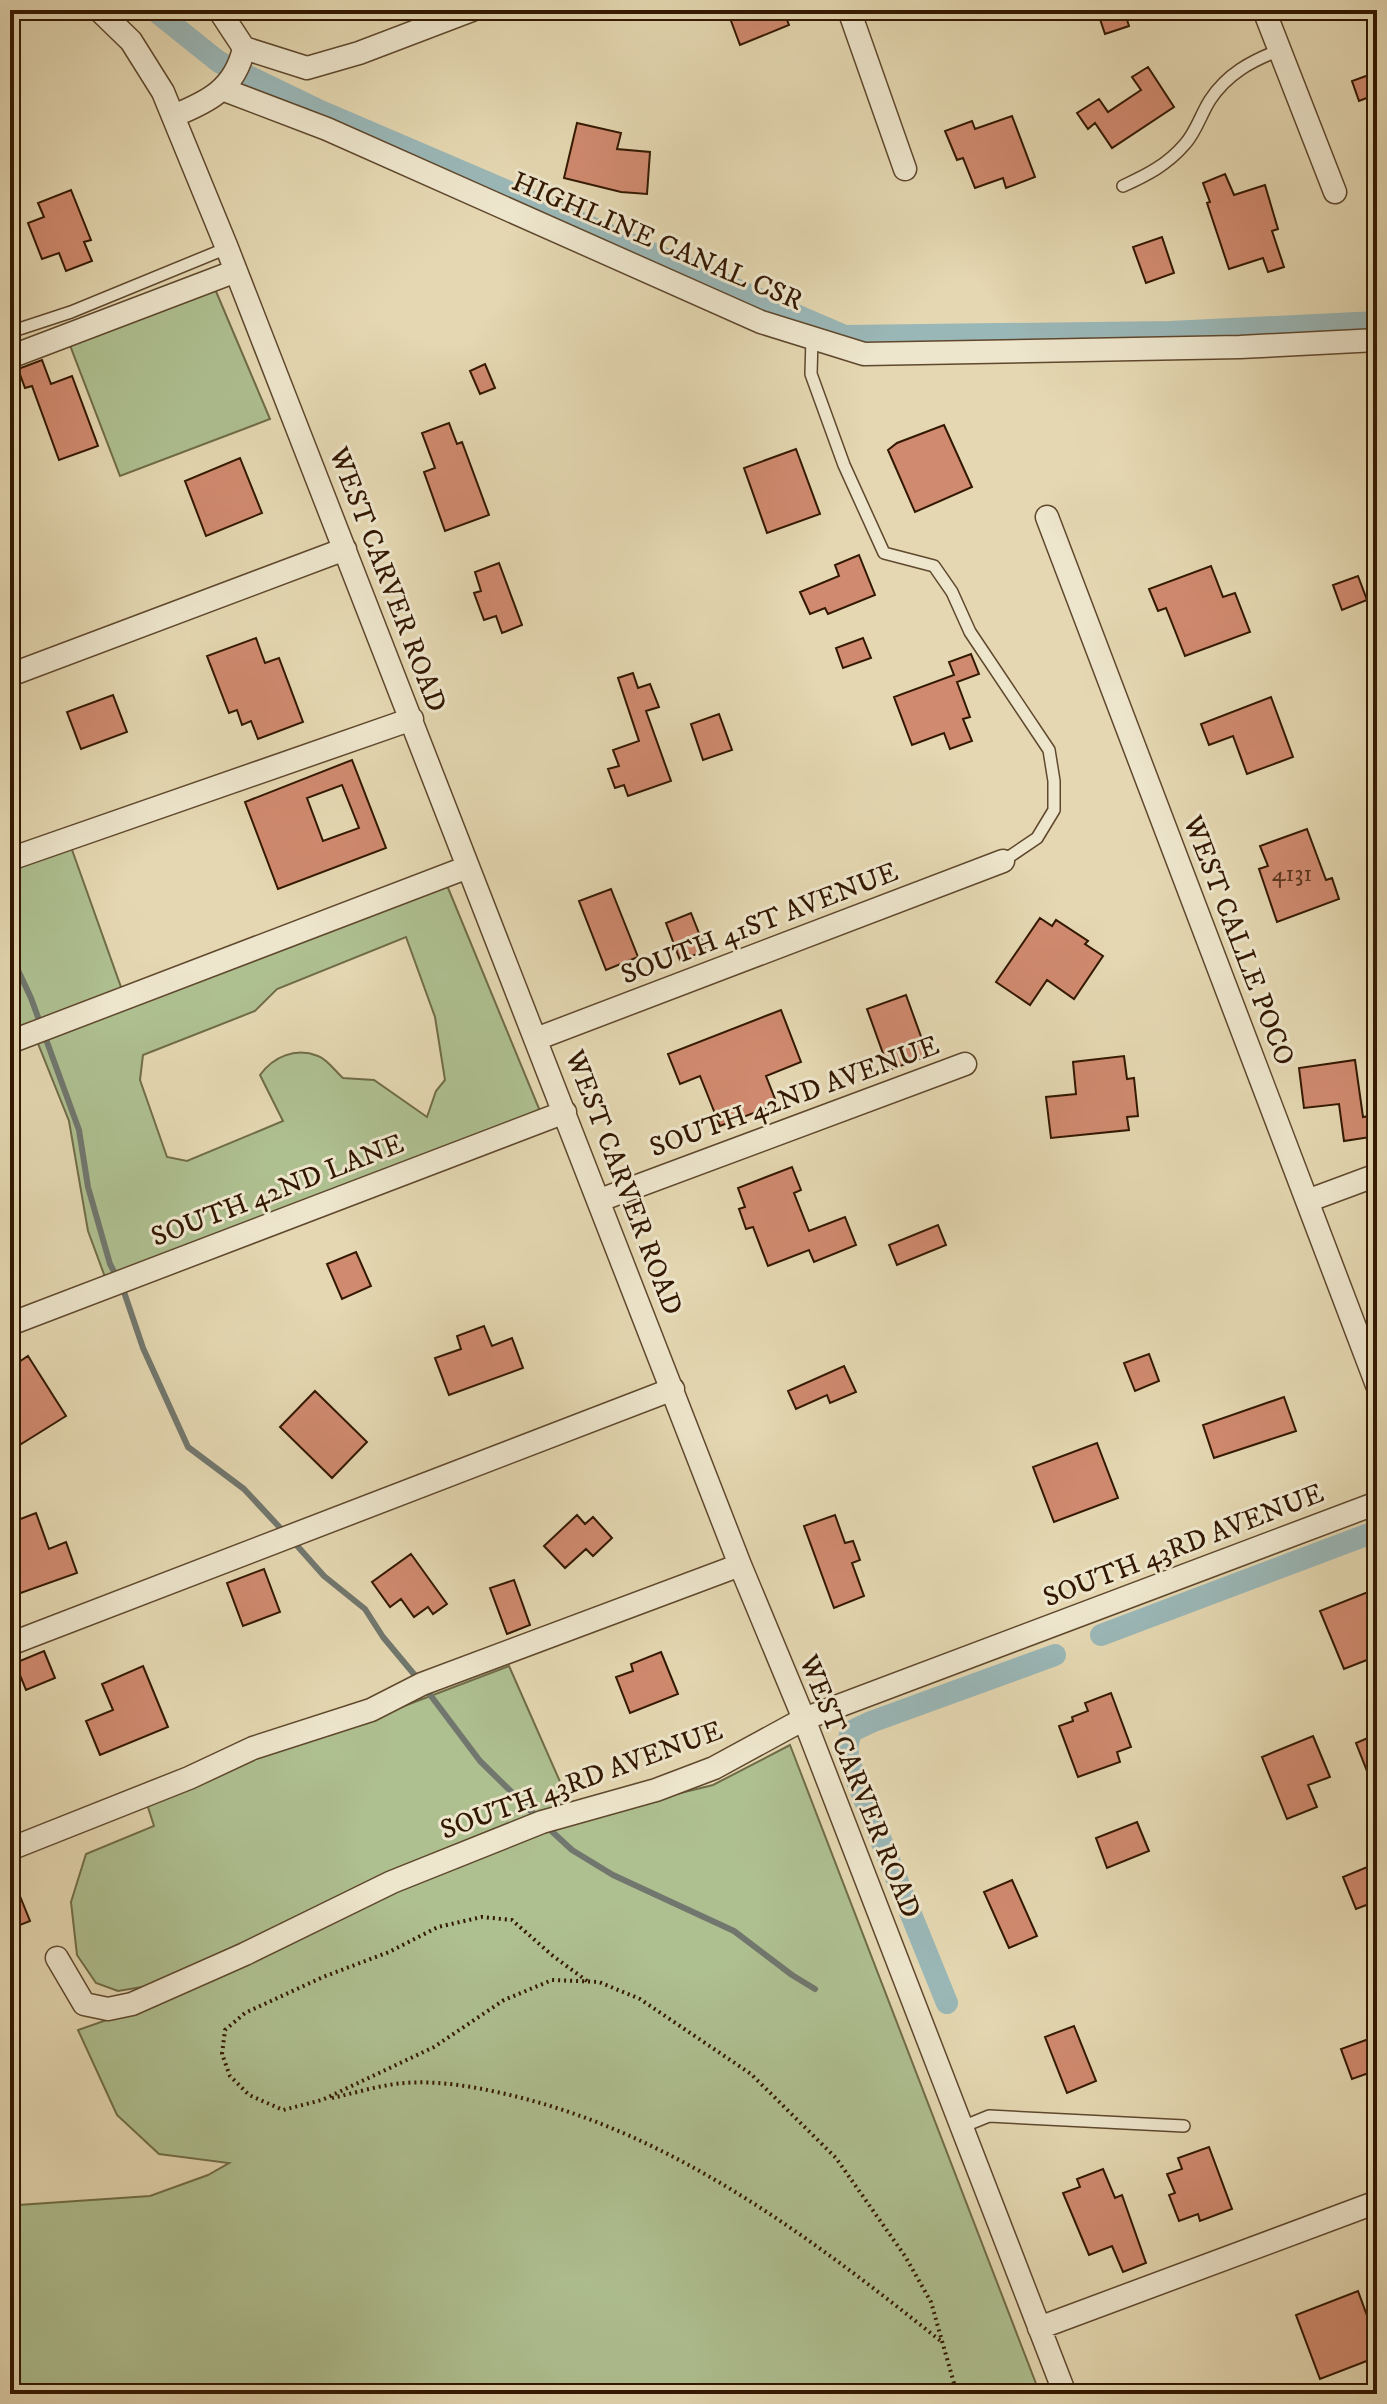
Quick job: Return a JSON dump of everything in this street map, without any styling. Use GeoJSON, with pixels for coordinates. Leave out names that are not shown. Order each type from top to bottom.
{"type":"FeatureCollection","features":[{"type":"Feature","properties":{"kind":"street","name":"WEST CARVER ROAD"},"geometry":{"type":"LineString","coordinates":[[99,10],[131,41],[163,92],[227,248],[740,1565],[804,1719],[1065,2394]]}},
{"type":"Feature","properties":{"kind":"street"},"geometry":{"type":"LineString","coordinates":[[219,10],[242,56]]}},
{"type":"Feature","properties":{"kind":"street"},"geometry":{"type":"LineString","coordinates":[[242,56],[307,68],[359,53],[472,10]]}},
{"type":"Feature","properties":{"kind":"street"},"geometry":{"type":"LineString","coordinates":[[849,10],[905,169]]}},
{"type":"Feature","properties":{"kind":"street"},"geometry":{"type":"LineString","coordinates":[[1264,10],[1335,192]]}},
{"type":"Feature","properties":{"kind":"street"},"geometry":{"type":"LineString","coordinates":[[173,116],[208,102],[222,89],[242,56]]}},
{"type":"Feature","properties":{"kind":"street","name":"HIGHLINE CANAL CSR"},"geometry":{"type":"LineString","coordinates":[[222,89],[356,142],[761,322],[864,354],[1240,347],[1377,340]]}},
{"type":"Feature","properties":{"kind":"street"},"geometry":{"type":"LineString","coordinates":[[10,357],[236,271]]}},
{"type":"Feature","properties":{"kind":"street","name":"WEST CALLE POCO"},"geometry":{"type":"LineString","coordinates":[[1047,517],[1377,1385]]}},
{"type":"Feature","properties":{"kind":"street"},"geometry":{"type":"LineString","coordinates":[[10,675],[345,549]]}},
{"type":"Feature","properties":{"kind":"street"},"geometry":{"type":"LineString","coordinates":[[10,859],[412,719]]}},
{"type":"Feature","properties":{"kind":"street","name":"SOUTH 41ST AVENUE"},"geometry":{"type":"LineString","coordinates":[[536,1039],[1003,861]]}},
{"type":"Feature","properties":{"kind":"street"},"geometry":{"type":"LineString","coordinates":[[10,1042],[468,867]]}},
{"type":"Feature","properties":{"kind":"street","name":"SOUTH 42ND AVENUE"},"geometry":{"type":"LineString","coordinates":[[600,1200],[965,1064]]}},
{"type":"Feature","properties":{"kind":"street","name":"SOUTH 42ND LANE"},"geometry":{"type":"LineString","coordinates":[[10,1324],[565,1112]]}},
{"type":"Feature","properties":{"kind":"street"},"geometry":{"type":"LineString","coordinates":[[1307,1201],[1377,1175]]}},
{"type":"Feature","properties":{"kind":"street"},"geometry":{"type":"LineString","coordinates":[[10,1644],[673,1389]]}},
{"type":"Feature","properties":{"kind":"street","name":"SOUTH 43RD AVENUE"},"geometry":{"type":"LineString","coordinates":[[57,1958],[84,2004],[108,2009],[132,2004],[231,1961],[392,1882],[542,1822],[656,1790],[714,1768],[804,1719],[1377,1503]]}},
{"type":"Feature","properties":{"kind":"street"},"geometry":{"type":"LineString","coordinates":[[10,1849],[189,1778],[253,1748],[371,1710],[422,1684],[740,1565]]}},
{"type":"Feature","properties":{"kind":"street"},"geometry":{"type":"LineString","coordinates":[[1039,2328],[1377,2202]]}},
{"type":"Feature","properties":{"kind":"lane"},"geometry":{"type":"LineString","coordinates":[[1123,186],[1159,170],[1187,142],[1211,98],[1231,76],[1250,61],[1280,50]]}},
{"type":"Feature","properties":{"kind":"lane"},"geometry":{"type":"LineString","coordinates":[[10,332],[71,312],[227,248]]}},
{"type":"Feature","properties":{"kind":"lane"},"geometry":{"type":"LineString","coordinates":[[812,338],[811,374],[844,465],[884,553],[934,566],[952,592],[970,632],[1049,750],[1054,781],[1054,810],[1037,838],[1003,861]]}},
{"type":"Feature","properties":{"kind":"lane"},"geometry":{"type":"LineString","coordinates":[[962,2127],[989,2116],[1184,2126]]}},
{"type":"Feature","properties":{"kind":"path"},"geometry":{"type":"LineString","coordinates":[[587,1981],[512,1920],[482,1917],[438,1927],[389,1952],[323,1977],[245,2013],[225,2030],[222,2054],[230,2076],[249,2095],[283,2110],[404,2083],[477,2087],[556,2107],[633,2137],[709,2176],[846,2266],[944,2343]]}},
{"type":"Feature","properties":{"kind":"path"},"geometry":{"type":"LineString","coordinates":[[322,2100],[434,2047],[504,2000],[552,1980],[599,1982],[640,1999],[751,2074],[836,2158],[905,2256],[931,2302],[957,2394]]}},
{"type":"Feature","properties":{"kind":"green space"},"geometry":{"type":"Polygon","coordinates":[[[215,289],[270,419],[120,476],[68,340],[215,289]]]}},
{"type":"Feature","properties":{"kind":"green space"},"geometry":{"type":"Polygon","coordinates":[[[71,847],[122,990],[10,1031],[10,866],[71,847]]]}},
{"type":"Feature","properties":{"kind":"green space"},"geometry":{"type":"Polygon","coordinates":[[[446,883],[540,1111],[105,1277],[88,1231],[69,1121],[37,1041],[446,883]],[[406,937],[277,989],[255,1011],[143,1055],[140,1080],[167,1157],[187,1161],[283,1121],[260,1075],[271,1063],[293,1053],[309,1053],[321,1058],[343,1078],[374,1080],[427,1117],[436,1091],[445,1080],[435,1017],[406,937]]]}},
{"type":"Feature","properties":{"kind":"green space"},"geometry":{"type":"Polygon","coordinates":[[[509,1666],[569,1802],[386,1873],[154,1985],[118,1991],[96,1983],[77,1955],[71,1902],[86,1854],[154,1826],[147,1804],[275,1750],[391,1711],[509,1666]]]}},
{"type":"Feature","properties":{"kind":"green space"},"geometry":{"type":"Polygon","coordinates":[[[790,1745],[1040,2394],[10,2394],[10,2208],[150,2196],[208,2175],[229,2163],[159,2154],[117,2115],[78,2030],[158,2002],[411,1884],[583,1817],[713,1785],[790,1745]]]}},
{"type":"Feature","properties":{"kind":"building"},"geometry":{"type":"Polygon","coordinates":[[[727,10],[783,10],[789,25],[740,45],[727,10]]]}},
{"type":"Feature","properties":{"kind":"building"},"geometry":{"type":"Polygon","coordinates":[[[1097,10],[1124,10],[1129,26],[1105,34],[1097,10]]]}},
{"type":"Feature","properties":{"kind":"building"},"geometry":{"type":"Polygon","coordinates":[[[1148,67],[1174,107],[1112,148],[1095,123],[1088,129],[1077,113],[1099,99],[1108,112],[1141,90],[1132,77],[1148,67]]]}},
{"type":"Feature","properties":{"kind":"building"},"geometry":{"type":"Polygon","coordinates":[[[1377,72],[1377,94],[1359,101],[1352,81],[1377,72]]]}},
{"type":"Feature","properties":{"kind":"building"},"geometry":{"type":"Polygon","coordinates":[[[1012,116],[1035,177],[1006,188],[1003,178],[975,188],[963,158],[957,160],[945,131],[972,121],[975,129],[1012,116]]]}},
{"type":"Feature","properties":{"kind":"building"},"geometry":{"type":"Polygon","coordinates":[[[577,123],[621,133],[617,149],[650,152],[647,194],[621,192],[564,178],[577,123]]]}},
{"type":"Feature","properties":{"kind":"building"},"geometry":{"type":"Polygon","coordinates":[[[1225,174],[1234,195],[1265,185],[1278,229],[1272,231],[1284,267],[1268,272],[1263,258],[1229,269],[1203,183],[1225,174]]]}},
{"type":"Feature","properties":{"kind":"building"},"geometry":{"type":"Polygon","coordinates":[[[71,190],[91,240],[84,242],[92,261],[66,271],[59,253],[42,259],[28,223],[44,217],[38,203],[71,190]]]}},
{"type":"Feature","properties":{"kind":"building"},"geometry":{"type":"Polygon","coordinates":[[[1162,237],[1174,273],[1146,283],[1133,247],[1162,237]]]}},
{"type":"Feature","properties":{"kind":"building"},"geometry":{"type":"Polygon","coordinates":[[[42,360],[51,384],[72,376],[98,446],[59,460],[32,386],[25,388],[18,369],[42,360]]]}},
{"type":"Feature","properties":{"kind":"building"},"geometry":{"type":"Polygon","coordinates":[[[485,364],[495,388],[480,394],[470,371],[485,364]]]}},
{"type":"Feature","properties":{"kind":"building"},"geometry":{"type":"Polygon","coordinates":[[[449,423],[457,444],[462,442],[489,515],[445,531],[424,472],[435,468],[422,433],[449,423]]]}},
{"type":"Feature","properties":{"kind":"building"},"geometry":{"type":"Polygon","coordinates":[[[944,425],[972,487],[915,512],[888,450],[897,443],[944,425]]]}},
{"type":"Feature","properties":{"kind":"building"},"geometry":{"type":"Polygon","coordinates":[[[796,449],[820,514],[767,533],[744,468],[796,449]]]}},
{"type":"Feature","properties":{"kind":"building"},"geometry":{"type":"Polygon","coordinates":[[[240,458],[262,513],[206,536],[185,481],[240,458]]]}},
{"type":"Feature","properties":{"kind":"building"},"geometry":{"type":"Polygon","coordinates":[[[859,555],[875,595],[828,614],[825,608],[810,614],[800,592],[839,576],[835,565],[859,555]]]}},
{"type":"Feature","properties":{"kind":"building"},"geometry":{"type":"Polygon","coordinates":[[[499,563],[522,625],[502,633],[496,616],[484,620],[474,593],[481,591],[475,572],[499,563]]]}},
{"type":"Feature","properties":{"kind":"building"},"geometry":{"type":"Polygon","coordinates":[[[1211,566],[1223,597],[1235,593],[1250,632],[1185,656],[1166,608],[1158,611],[1149,589],[1211,566]]]}},
{"type":"Feature","properties":{"kind":"building"},"geometry":{"type":"Polygon","coordinates":[[[1358,576],[1367,600],[1342,610],[1333,585],[1358,576]]]}},
{"type":"Feature","properties":{"kind":"building"},"geometry":{"type":"Polygon","coordinates":[[[256,638],[265,663],[279,658],[303,722],[258,739],[251,721],[242,725],[237,710],[229,713],[207,656],[256,638]]]}},
{"type":"Feature","properties":{"kind":"building"},"geometry":{"type":"Polygon","coordinates":[[[863,638],[871,658],[843,668],[836,648],[863,638]]]}},
{"type":"Feature","properties":{"kind":"building"},"geometry":{"type":"Polygon","coordinates":[[[971,654],[979,674],[957,682],[970,717],[963,719],[972,741],[950,749],[944,733],[912,745],[894,697],[954,675],[949,662],[971,654]]]}},
{"type":"Feature","properties":{"kind":"building"},"geometry":{"type":"Polygon","coordinates":[[[633,673],[638,688],[650,684],[659,707],[646,711],[671,781],[628,796],[624,785],[615,788],[608,769],[619,766],[613,750],[639,741],[618,678],[633,673]]]}},
{"type":"Feature","properties":{"kind":"building"},"geometry":{"type":"Polygon","coordinates":[[[113,695],[127,732],[81,749],[67,712],[113,695]]]}},
{"type":"Feature","properties":{"kind":"building"},"geometry":{"type":"Polygon","coordinates":[[[1271,697],[1293,757],[1247,774],[1233,736],[1209,745],[1201,724],[1271,697]]]}},
{"type":"Feature","properties":{"kind":"building"},"geometry":{"type":"Polygon","coordinates":[[[719,714],[732,750],[703,760],[691,724],[719,714]]]}},
{"type":"Feature","properties":{"kind":"building"},"geometry":{"type":"Polygon","coordinates":[[[352,760],[386,848],[278,889],[245,802],[352,760]],[[342,785],[307,798],[323,841],[359,828],[342,785]]]}},
{"type":"Feature","properties":{"kind":"building"},"geometry":{"type":"Polygon","coordinates":[[[1307,829],[1326,880],[1332,878],[1339,899],[1277,922],[1259,869],[1268,866],[1260,846],[1307,829]]]}},
{"type":"Feature","properties":{"kind":"building"},"geometry":{"type":"Polygon","coordinates":[[[611,889],[638,957],[606,970],[579,901],[611,889]]]}},
{"type":"Feature","properties":{"kind":"building"},"geometry":{"type":"Polygon","coordinates":[[[691,913],[706,951],[680,960],[666,923],[691,913]]]}},
{"type":"Feature","properties":{"kind":"building"},"geometry":{"type":"Polygon","coordinates":[[[1040,918],[1052,926],[1056,920],[1088,941],[1085,944],[1103,956],[1074,999],[1047,980],[1030,1005],[996,982],[1040,918]]]}},
{"type":"Feature","properties":{"kind":"building"},"geometry":{"type":"Polygon","coordinates":[[[906,995],[928,1056],[889,1070],[867,1009],[906,995]]]}},
{"type":"Feature","properties":{"kind":"building"},"geometry":{"type":"Polygon","coordinates":[[[781,1010],[801,1062],[766,1076],[777,1104],[720,1126],[700,1076],[680,1084],[668,1054],[781,1010]]]}},
{"type":"Feature","properties":{"kind":"building"},"geometry":{"type":"Polygon","coordinates":[[[1124,1056],[1127,1079],[1134,1078],[1138,1116],[1127,1117],[1129,1130],[1051,1138],[1046,1097],[1076,1094],[1073,1062],[1124,1056]]]}},
{"type":"Feature","properties":{"kind":"building"},"geometry":{"type":"Polygon","coordinates":[[[1355,1060],[1363,1117],[1375,1115],[1377,1136],[1344,1141],[1339,1104],[1304,1108],[1299,1068],[1355,1060]]]}},
{"type":"Feature","properties":{"kind":"building"},"geometry":{"type":"Polygon","coordinates":[[[792,1167],[801,1190],[794,1193],[809,1231],[845,1217],[856,1245],[814,1262],[809,1250],[768,1266],[753,1227],[746,1229],[739,1209],[745,1207],[738,1188],[792,1167]]]}},
{"type":"Feature","properties":{"kind":"building"},"geometry":{"type":"Polygon","coordinates":[[[938,1225],[946,1245],[897,1265],[889,1245],[938,1225]]]}},
{"type":"Feature","properties":{"kind":"building"},"geometry":{"type":"Polygon","coordinates":[[[356,1252],[371,1286],[342,1299],[327,1264],[356,1252]]]}},
{"type":"Feature","properties":{"kind":"building"},"geometry":{"type":"Polygon","coordinates":[[[484,1326],[492,1346],[512,1338],[523,1368],[449,1395],[435,1358],[461,1349],[457,1336],[484,1326]]]}},
{"type":"Feature","properties":{"kind":"building"},"geometry":{"type":"Polygon","coordinates":[[[1149,1354],[1159,1381],[1135,1391],[1124,1363],[1149,1354]]]}},
{"type":"Feature","properties":{"kind":"building"},"geometry":{"type":"Polygon","coordinates":[[[28,1356],[66,1416],[10,1451],[10,1368],[28,1356]]]}},
{"type":"Feature","properties":{"kind":"building"},"geometry":{"type":"Polygon","coordinates":[[[844,1366],[856,1392],[830,1403],[827,1395],[796,1409],[788,1391],[844,1366]]]}},
{"type":"Feature","properties":{"kind":"building"},"geometry":{"type":"Polygon","coordinates":[[[315,1391],[367,1442],[332,1478],[280,1427],[315,1391]]]}},
{"type":"Feature","properties":{"kind":"building"},"geometry":{"type":"Polygon","coordinates":[[[1284,1397],[1296,1431],[1214,1458],[1203,1425],[1284,1397]]]}},
{"type":"Feature","properties":{"kind":"building"},"geometry":{"type":"Polygon","coordinates":[[[1097,1443],[1118,1498],[1054,1522],[1033,1467],[1097,1443]]]}},
{"type":"Feature","properties":{"kind":"building"},"geometry":{"type":"Polygon","coordinates":[[[36,1513],[49,1549],[66,1542],[77,1573],[15,1595],[10,1581],[10,1523],[36,1513]]]}},
{"type":"Feature","properties":{"kind":"building"},"geometry":{"type":"Polygon","coordinates":[[[577,1515],[585,1524],[593,1517],[612,1538],[593,1556],[586,1549],[565,1568],[544,1546],[577,1515]]]}},
{"type":"Feature","properties":{"kind":"building"},"geometry":{"type":"Polygon","coordinates":[[[835,1515],[845,1543],[853,1541],[860,1560],[852,1563],[864,1596],[834,1608],[804,1526],[835,1515]]]}},
{"type":"Feature","properties":{"kind":"building"},"geometry":{"type":"Polygon","coordinates":[[[411,1554],[447,1604],[433,1614],[428,1607],[414,1617],[401,1599],[390,1607],[372,1582],[411,1554]]]}},
{"type":"Feature","properties":{"kind":"building"},"geometry":{"type":"Polygon","coordinates":[[[264,1569],[280,1612],[243,1626],[227,1583],[264,1569]]]}},
{"type":"Feature","properties":{"kind":"building"},"geometry":{"type":"Polygon","coordinates":[[[514,1580],[530,1625],[507,1634],[490,1588],[514,1580]]]}},
{"type":"Feature","properties":{"kind":"building"},"geometry":{"type":"Polygon","coordinates":[[[1373,1590],[1377,1601],[1377,1656],[1344,1669],[1320,1611],[1373,1590]]]}},
{"type":"Feature","properties":{"kind":"building"},"geometry":{"type":"Polygon","coordinates":[[[44,1651],[55,1678],[26,1690],[15,1663],[44,1651]]]}},
{"type":"Feature","properties":{"kind":"building"},"geometry":{"type":"Polygon","coordinates":[[[661,1652],[678,1694],[630,1713],[616,1677],[633,1671],[631,1664],[661,1652]]]}},
{"type":"Feature","properties":{"kind":"building"},"geometry":{"type":"Polygon","coordinates":[[[143,1666],[168,1727],[100,1755],[86,1721],[113,1710],[102,1684],[143,1666]]]}},
{"type":"Feature","properties":{"kind":"building"},"geometry":{"type":"Polygon","coordinates":[[[1111,1693],[1131,1747],[1117,1752],[1120,1762],[1078,1777],[1059,1726],[1088,1711],[1085,1703],[1111,1693]]]}},
{"type":"Feature","properties":{"kind":"building"},"geometry":{"type":"Polygon","coordinates":[[[1377,1734],[1377,1794],[1376,1794],[1356,1743],[1377,1734]]]}},
{"type":"Feature","properties":{"kind":"building"},"geometry":{"type":"Polygon","coordinates":[[[1313,1736],[1330,1777],[1308,1785],[1317,1807],[1287,1819],[1262,1757],[1313,1736]]]}},
{"type":"Feature","properties":{"kind":"building"},"geometry":{"type":"Polygon","coordinates":[[[1137,1822],[1149,1851],[1107,1868],[1096,1838],[1137,1822]]]}},
{"type":"Feature","properties":{"kind":"building"},"geometry":{"type":"Polygon","coordinates":[[[1377,1863],[1377,1901],[1356,1909],[1343,1877],[1377,1863]]]}},
{"type":"Feature","properties":{"kind":"building"},"geometry":{"type":"Polygon","coordinates":[[[10,1875],[30,1921],[10,1929],[10,1875]]]}},
{"type":"Feature","properties":{"kind":"building"},"geometry":{"type":"Polygon","coordinates":[[[1012,1880],[1037,1936],[1009,1948],[984,1892],[1012,1880]]]}},
{"type":"Feature","properties":{"kind":"building"},"geometry":{"type":"Polygon","coordinates":[[[1074,2026],[1096,2081],[1067,2093],[1045,2037],[1074,2026]]]}},
{"type":"Feature","properties":{"kind":"building"},"geometry":{"type":"Polygon","coordinates":[[[1377,2036],[1377,2070],[1352,2079],[1341,2049],[1377,2036]]]}},
{"type":"Feature","properties":{"kind":"building"},"geometry":{"type":"Polygon","coordinates":[[[1209,2147],[1232,2209],[1200,2221],[1198,2214],[1179,2221],[1169,2195],[1175,2193],[1167,2174],[1182,2169],[1178,2158],[1209,2147]]]}},
{"type":"Feature","properties":{"kind":"building"},"geometry":{"type":"Polygon","coordinates":[[[1103,2169],[1115,2198],[1122,2195],[1146,2263],[1123,2272],[1112,2246],[1089,2255],[1063,2193],[1080,2187],[1077,2179],[1103,2169]]]}},
{"type":"Feature","properties":{"kind":"building"},"geometry":{"type":"Polygon","coordinates":[[[1358,2291],[1377,2343],[1377,2357],[1320,2379],[1296,2315],[1358,2291]]]}},
{"type":"Feature","properties":{"kind":"waterway"},"geometry":{"type":"LineString","coordinates":[[154,10],[219,62],[316,109],[845,336],[1170,332],[1377,322]]}},
{"type":"Feature","properties":{"kind":"waterway"},"geometry":{"type":"LineString","coordinates":[[379,18],[383,10]]}},
{"type":"Feature","properties":{"kind":"waterway"},"geometry":{"type":"LineString","coordinates":[[10,961],[17,968],[31,998],[79,1130],[88,1187],[110,1264],[123,1289],[143,1348],[188,1447],[244,1489],[284,1532]]}},
{"type":"Feature","properties":{"kind":"waterway"},"geometry":{"type":"LineString","coordinates":[[1101,1635],[1377,1531]]}},
{"type":"Feature","properties":{"kind":"waterway"},"geometry":{"type":"LineString","coordinates":[[292,1540],[324,1576],[365,1609],[383,1637],[418,1679]]}},
{"type":"Feature","properties":{"kind":"waterway"},"geometry":{"type":"LineString","coordinates":[[947,2003],[852,1769],[848,1741],[852,1731],[871,1722],[1055,1655]]}},
{"type":"Feature","properties":{"kind":"waterway"},"geometry":{"type":"LineString","coordinates":[[425,1688],[480,1761],[538,1818]]}},
{"type":"Feature","properties":{"kind":"waterway"},"geometry":{"type":"LineString","coordinates":[[546,1826],[572,1850],[613,1875],[734,1931],[815,1989]]}}]}
